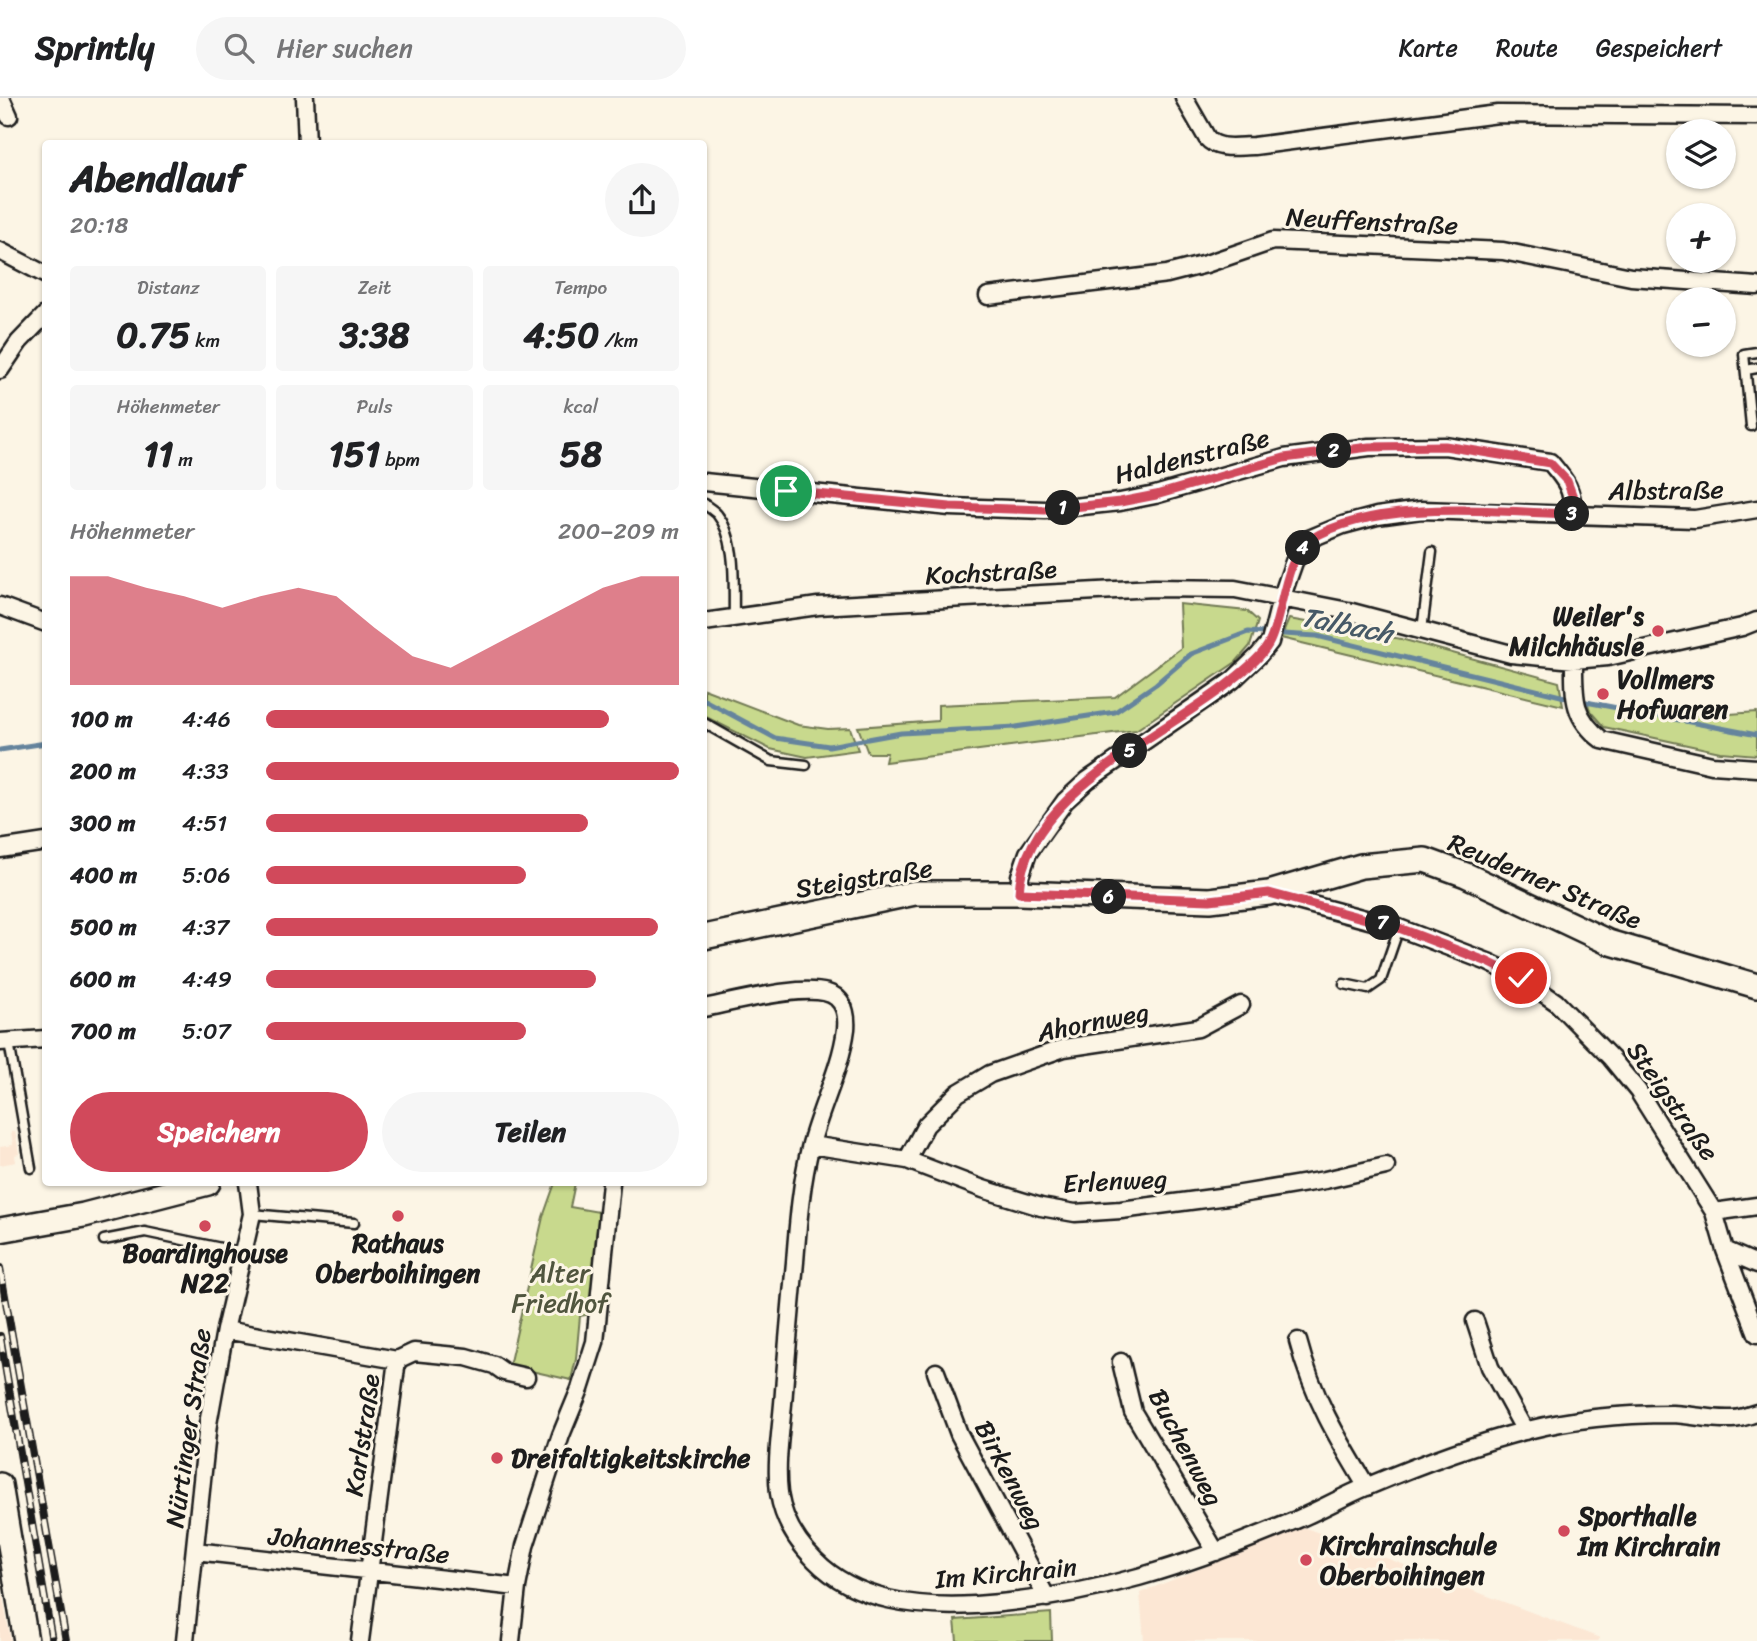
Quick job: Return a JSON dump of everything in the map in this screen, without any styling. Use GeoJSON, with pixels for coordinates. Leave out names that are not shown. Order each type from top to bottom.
{"type":"FeatureCollection","features":[{"type":"Feature","properties":{"kind":"street"},"geometry":{"type":"LineString","coordinates":[[1,98],[9,116]]}},
{"type":"Feature","properties":{"kind":"street"},"geometry":{"type":"LineString","coordinates":[[305,98],[307,140]]}},
{"type":"Feature","properties":{"kind":"street"},"geometry":{"type":"LineString","coordinates":[[1186,103],[1207,138],[1219,147],[1254,146],[1498,114],[1757,116]]}},
{"type":"Feature","properties":{"kind":"street","name":"Neuffenstraße"},"geometry":{"type":"LineString","coordinates":[[988,296],[1167,274],[1273,241],[1503,251],[1631,277],[1757,286]]}},
{"type":"Feature","properties":{"kind":"street"},"geometry":{"type":"LineString","coordinates":[[0,251],[42,273]]}},
{"type":"Feature","properties":{"kind":"street"},"geometry":{"type":"LineString","coordinates":[[0,370],[19,342],[42,318]]}},
{"type":"Feature","properties":{"kind":"street","name":"Haldenstraße"},"geometry":{"type":"LineString","coordinates":[[707,482],[950,507],[1045,510],[1120,502],[1156,495],[1284,458],[1369,447],[1445,446],[1550,463],[1567,481],[1573,497],[1573,514]]}},
{"type":"Feature","properties":{"kind":"street","name":"Albstraße"},"geometry":{"type":"LineString","coordinates":[[1019,893],[1020,876],[1028,853],[1065,801],[1088,780],[1233,680],[1270,642],[1281,598],[1294,562],[1309,540],[1343,525],[1377,516],[1421,510],[1695,519],[1757,509]]}},
{"type":"Feature","properties":{"kind":"street","name":"Kochstraße"},"geometry":{"type":"LineString","coordinates":[[707,622],[818,606],[1154,589],[1235,589],[1348,611],[1574,668],[1608,657],[1742,627],[1757,621]]}},
{"type":"Feature","properties":{"kind":"street"},"geometry":{"type":"LineString","coordinates":[[0,606],[42,622]]}},
{"type":"Feature","properties":{"kind":"street"},"geometry":{"type":"LineString","coordinates":[[1574,668],[1578,714],[1588,730],[1602,740],[1712,765],[1757,768]]}},
{"type":"Feature","properties":{"kind":"street"},"geometry":{"type":"LineString","coordinates":[[0,849],[42,843]]}},
{"type":"Feature","properties":{"kind":"street","name":"Reuderner Straße"},"geometry":{"type":"LineString","coordinates":[[1269,893],[1361,866],[1425,860],[1465,875],[1608,942],[1757,986]]}},
{"type":"Feature","properties":{"kind":"street","name":"Steigstraße"},"geometry":{"type":"LineString","coordinates":[[707,936],[915,893],[1019,893],[1210,900],[1269,893],[1399,928],[1488,962],[1521,978],[1556,1002],[1639,1091],[1714,1212],[1726,1250]]}},
{"type":"Feature","properties":{"kind":"street","name":"Im Kirchrain"},"geometry":{"type":"LineString","coordinates":[[707,1006],[789,991],[816,990],[832,993],[842,1003],[847,1023],[842,1052],[811,1146],[801,1192],[779,1463],[779,1493],[788,1525],[802,1547],[823,1569],[850,1586],[886,1599],[922,1605],[951,1606],[1048,1598],[1149,1576],[1298,1519],[1439,1458],[1525,1431],[1619,1415],[1701,1415],[1732,1419],[1757,1413]]}},
{"type":"Feature","properties":{"kind":"street","name":"Ahornweg"},"geometry":{"type":"LineString","coordinates":[[907,1160],[926,1125],[958,1093],[989,1074],[1064,1048],[1198,1028],[1241,1005]]}},
{"type":"Feature","properties":{"kind":"street"},"geometry":{"type":"LineString","coordinates":[[4,1042],[42,1039]]}},
{"type":"Feature","properties":{"kind":"street","name":"Erlenweg"},"geometry":{"type":"LineString","coordinates":[[811,1146],[907,1160],[995,1193],[1041,1207],[1075,1213],[1121,1210],[1236,1195],[1325,1180],[1386,1166]]}},
{"type":"Feature","properties":{"kind":"street"},"geometry":{"type":"LineString","coordinates":[[0,1230],[84,1215],[196,1186]]}},
{"type":"Feature","properties":{"kind":"street","name":"Nürtinger Straße"},"geometry":{"type":"LineString","coordinates":[[185,1641],[208,1424],[225,1330],[252,1214],[248,1186]]}},
{"type":"Feature","properties":{"kind":"street"},"geometry":{"type":"LineString","coordinates":[[511,1641],[517,1587],[533,1523],[595,1342],[611,1186]]}},
{"type":"Feature","properties":{"kind":"street"},"geometry":{"type":"LineString","coordinates":[[1714,1212],[1757,1206]]}},
{"type":"Feature","properties":{"kind":"street"},"geometry":{"type":"LineString","coordinates":[[1726,1250],[1757,1265]]}},
{"type":"Feature","properties":{"kind":"street"},"geometry":{"type":"LineString","coordinates":[[1726,1250],[1757,1334]]}},
{"type":"Feature","properties":{"kind":"street"},"geometry":{"type":"LineString","coordinates":[[1475,1321],[1490,1367],[1525,1431]]}},
{"type":"Feature","properties":{"kind":"street"},"geometry":{"type":"LineString","coordinates":[[225,1330],[397,1360],[414,1352],[466,1357],[494,1365],[504,1372],[526,1377]]}},
{"type":"Feature","properties":{"kind":"street"},"geometry":{"type":"LineString","coordinates":[[1298,1341],[1305,1370],[1324,1416],[1367,1487]]}},
{"type":"Feature","properties":{"kind":"street","name":"Karlstraße"},"geometry":{"type":"LineString","coordinates":[[360,1641],[397,1360]]}},
{"type":"Feature","properties":{"kind":"street","name":"Buchenweg"},"geometry":{"type":"LineString","coordinates":[[1121,1362],[1133,1412],[1216,1552]]}},
{"type":"Feature","properties":{"kind":"street","name":"Birkenweg"},"geometry":{"type":"LineString","coordinates":[[936,1372],[959,1434],[1048,1598]]}},
{"type":"Feature","properties":{"kind":"street"},"geometry":{"type":"LineString","coordinates":[[0,1485],[26,1641]]}},
{"type":"Feature","properties":{"kind":"street","name":"Johannesstraße"},"geometry":{"type":"LineString","coordinates":[[195,1551],[517,1587]]}},
{"type":"Feature","properties":{"kind":"lane"},"geometry":{"type":"LineString","coordinates":[[1751,426],[1744,354],[1757,352]]}},
{"type":"Feature","properties":{"kind":"lane"},"geometry":{"type":"LineString","coordinates":[[1746,370],[1757,368]]}},
{"type":"Feature","properties":{"kind":"lane"},"geometry":{"type":"LineString","coordinates":[[707,506],[716,514],[725,530],[731,550],[734,618]]}},
{"type":"Feature","properties":{"kind":"lane"},"geometry":{"type":"LineString","coordinates":[[1422,630],[1432,552]]}},
{"type":"Feature","properties":{"kind":"lane"},"geometry":{"type":"LineString","coordinates":[[707,725],[771,761],[806,765]]}},
{"type":"Feature","properties":{"kind":"lane"},"geometry":{"type":"LineString","coordinates":[[1344,984],[1368,989],[1381,981],[1399,928]]}},
{"type":"Feature","properties":{"kind":"lane"},"geometry":{"type":"LineString","coordinates":[[4,1042],[31,1168]]}},
{"type":"Feature","properties":{"kind":"lane"},"geometry":{"type":"LineString","coordinates":[[252,1214],[354,1223]]}},
{"type":"Feature","properties":{"kind":"lane"},"geometry":{"type":"LineString","coordinates":[[104,1240],[145,1233],[245,1253]]}},
{"type":"Feature","properties":{"kind":"shaded area"},"geometry":{"type":"Polygon","coordinates":[[[15,1131],[19,1154],[15,1155],[16,1162],[0,1165],[0,1147],[13,1145],[11,1132],[15,1131]]]}},
{"type":"Feature","properties":{"kind":"shaded area","name":"Kirchrainschule Oberboihingen"},"geometry":{"type":"Polygon","coordinates":[[[1303,1527],[1600,1638],[1598,1641],[1144,1641],[1140,1593],[1303,1527]]]}},
{"type":"Feature","properties":{"kind":"shaded area"},"geometry":{"type":"Polygon","coordinates":[[[0,1581],[7,1620],[11,1641],[0,1641],[0,1581]]]}},
{"type":"Feature","properties":{"kind":"green space"},"geometry":{"type":"Polygon","coordinates":[[[1179,604],[1247,611],[1258,621],[1250,646],[1236,662],[1136,730],[885,762],[887,753],[868,753],[858,727],[938,721],[938,705],[1115,697],[1181,648],[1179,604]]]}},
{"type":"Feature","properties":{"kind":"green space"},"geometry":{"type":"Polygon","coordinates":[[[1289,619],[1401,639],[1559,682],[1563,706],[1281,638],[1289,619]]]}},
{"type":"Feature","properties":{"kind":"green space"},"geometry":{"type":"Polygon","coordinates":[[[707,690],[798,725],[828,729],[850,728],[858,750],[807,757],[770,749],[707,718],[707,690]]]}},
{"type":"Feature","properties":{"kind":"green space"},"geometry":{"type":"Polygon","coordinates":[[[1587,701],[1654,715],[1757,712],[1757,755],[1720,752],[1604,727],[1590,711],[1587,701]]]}},
{"type":"Feature","properties":{"kind":"green space","name":"Alter Friedhof"},"geometry":{"type":"Polygon","coordinates":[[[554,1186],[574,1186],[570,1207],[599,1212],[591,1314],[580,1316],[571,1380],[509,1366],[543,1217],[554,1186]]]}},
{"type":"Feature","properties":{"kind":"green space"},"geometry":{"type":"Polygon","coordinates":[[[1051,1613],[1052,1641],[957,1641],[955,1620],[1051,1613]]]}},
{"type":"Feature","properties":{"kind":"waterway","name":"Talbach"},"geometry":{"type":"LineString","coordinates":[[707,702],[775,738],[829,746],[901,733],[1016,727],[1115,712],[1156,684],[1191,654],[1248,632],[1317,636],[1581,701],[1757,735]]}},
{"type":"Feature","properties":{"kind":"waterway","name":"Talbach"},"geometry":{"type":"LineString","coordinates":[[0,750],[42,744]]}},
{"type":"Feature","properties":{"kind":"railway"},"geometry":{"type":"LineString","coordinates":[[0,1268],[66,1641]]}},
{"type":"Feature","properties":{"kind":"railway"},"geometry":{"type":"LineString","coordinates":[[0,1336],[52,1641]]}},
{"type":"Feature","properties":{"kind":"place","name":"Weiler's Milchhäusle"},"geometry":{"type":"Point","coordinates":[1658,631]}},
{"type":"Feature","properties":{"kind":"place","name":"Vollmers Hofwaren"},"geometry":{"type":"Point","coordinates":[1603,694]}},
{"type":"Feature","properties":{"kind":"place","name":"Rathaus Oberboihingen"},"geometry":{"type":"Point","coordinates":[398,1216]}},
{"type":"Feature","properties":{"kind":"place","name":"Boardinghouse N22"},"geometry":{"type":"Point","coordinates":[205,1226]}},
{"type":"Feature","properties":{"kind":"place","name":"Dreifaltigkeitskirche"},"geometry":{"type":"Point","coordinates":[497,1458]}},
{"type":"Feature","properties":{"kind":"place","name":"Sporthalle Im Kirchrain"},"geometry":{"type":"Point","coordinates":[1564,1531]}},
{"type":"Feature","properties":{"kind":"place","name":"Kirchrainschule Oberboihingen"},"geometry":{"type":"Point","coordinates":[1306,1560]}},
{"type":"Feature","properties":{"kind":"route"},"geometry":{"type":"LineString","coordinates":[[786,491],[950,507],[1045,510],[1120,502],[1156,495],[1284,458],[1369,447],[1445,446],[1550,463],[1567,481],[1573,497],[1573,514],[1421,510],[1377,516],[1343,525],[1309,540],[1294,562],[1281,598],[1270,642],[1233,680],[1088,780],[1065,801],[1028,853],[1020,876],[1019,893],[1210,900],[1269,893],[1399,928],[1488,962],[1521,978]]}}]}
